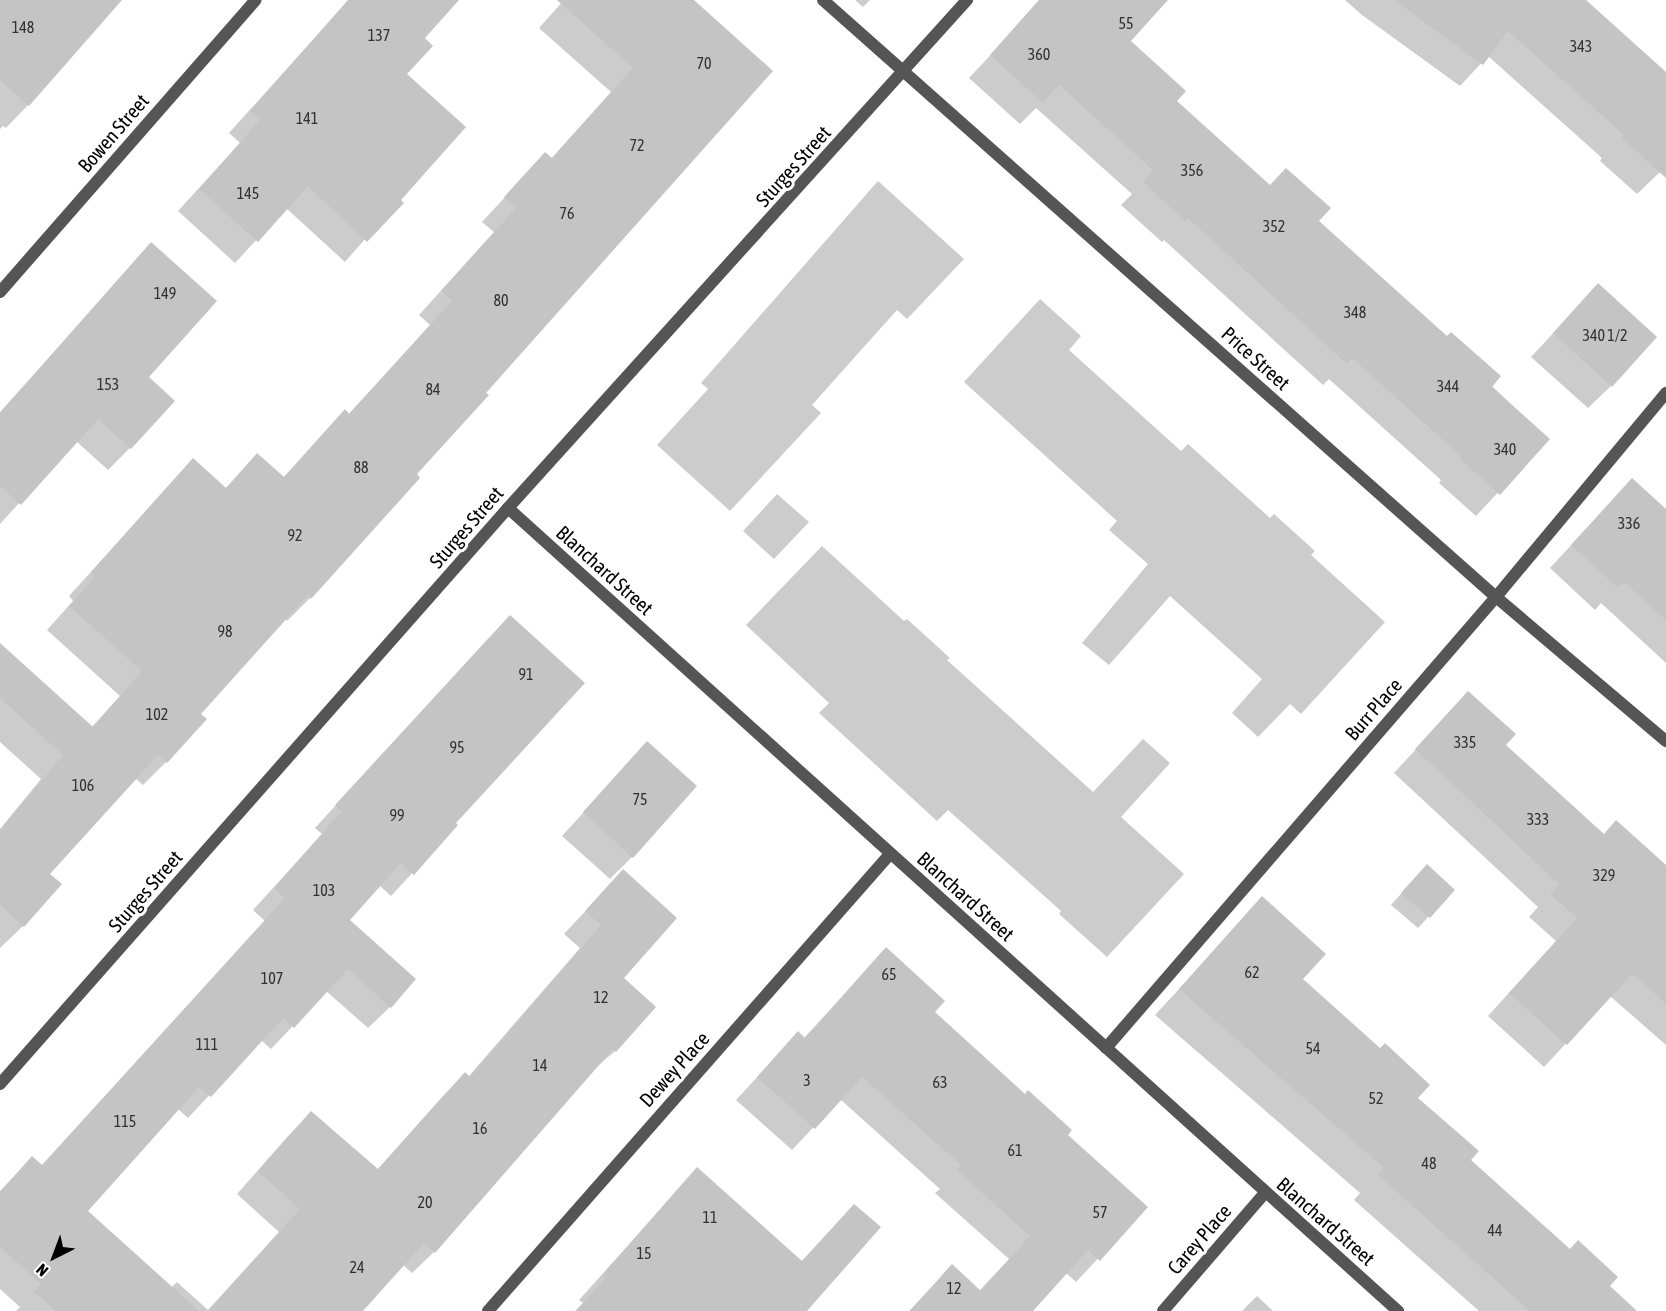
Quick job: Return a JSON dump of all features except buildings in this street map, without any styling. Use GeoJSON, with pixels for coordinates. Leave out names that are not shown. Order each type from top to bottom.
{"type":"FeatureCollection","features":[{"type":"Feature","properties":{"kind":"street","name":"Bowen Street"},"geometry":{"type":"LineString","coordinates":[[0,292],[256,0]]}},
{"type":"Feature","properties":{"kind":"street","name":"Price Street"},"geometry":{"type":"LineString","coordinates":[[823,0],[1496,597],[1666,741]]}},
{"type":"Feature","properties":{"kind":"street","name":"Sturges Street"},"geometry":{"type":"LineString","coordinates":[[0,1084],[508,508],[905,72],[967,0]]}},
{"type":"Feature","properties":{"kind":"street","name":"Burr Place"},"geometry":{"type":"LineString","coordinates":[[1106,1048],[1496,597],[1666,393]]}},
{"type":"Feature","properties":{"kind":"street","name":"Blanchard Street"},"geometry":{"type":"LineString","coordinates":[[508,508],[1398,1311]]}},
{"type":"Feature","properties":{"kind":"street","name":"Dewey Place"},"geometry":{"type":"LineString","coordinates":[[488,1311],[890,854]]}},
{"type":"Feature","properties":{"kind":"street","name":"Carey Place"},"geometry":{"type":"LineString","coordinates":[[1163,1311],[1265,1193]]}}]}
